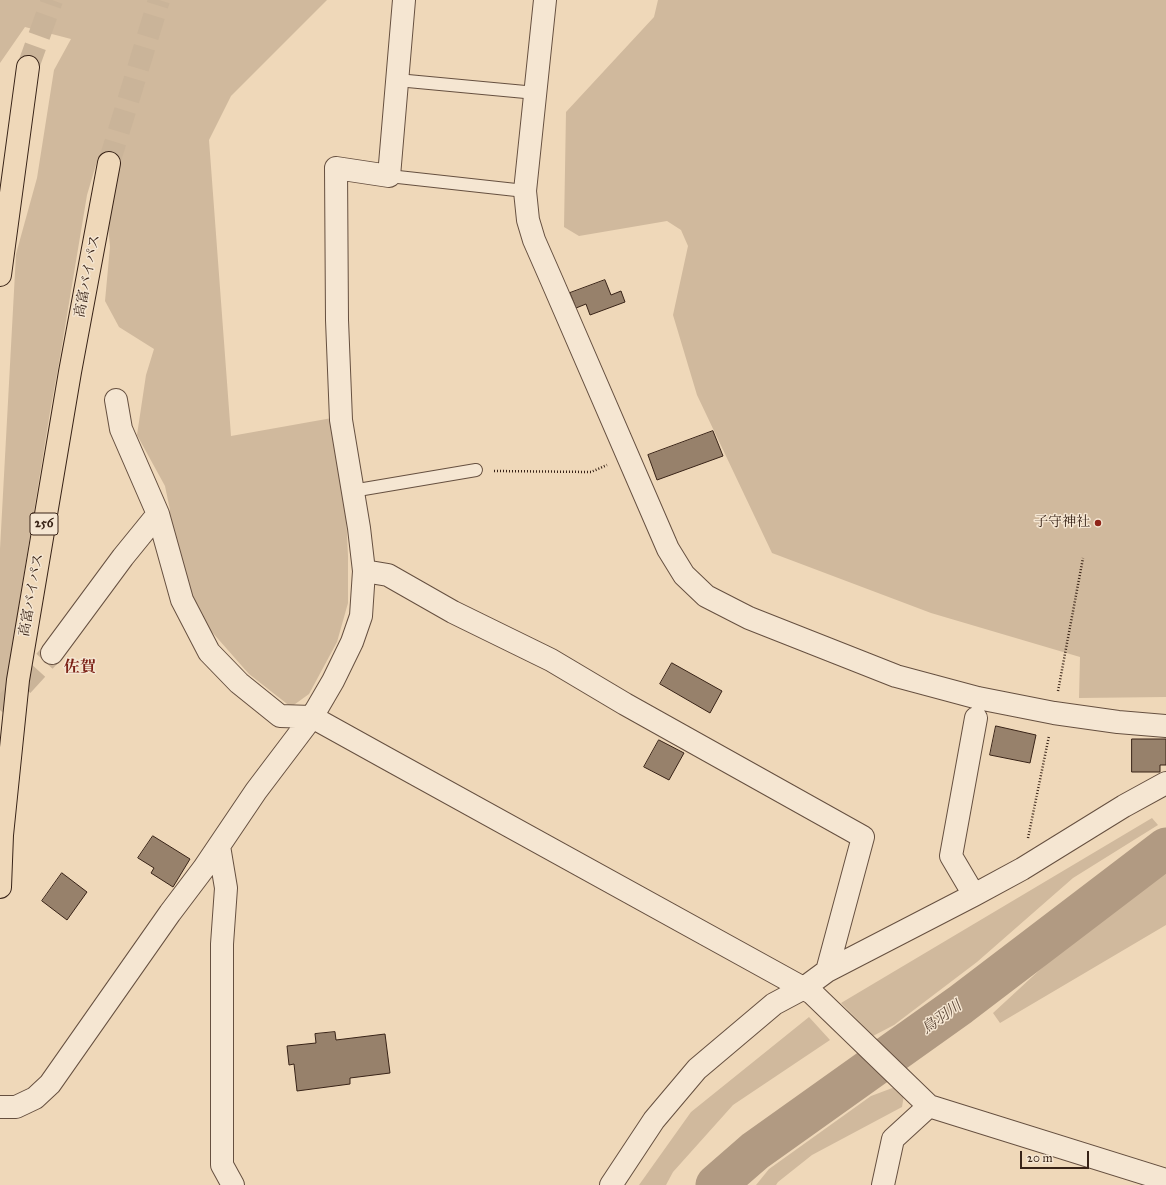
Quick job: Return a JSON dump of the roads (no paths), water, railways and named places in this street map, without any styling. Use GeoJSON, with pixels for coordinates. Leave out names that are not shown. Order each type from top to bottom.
{"type":"FeatureCollection","features":[{"type":"Feature","properties":{"kind":"highway"},"geometry":{"type":"LineString","coordinates":[[0,275],[28,67]]}},
{"type":"Feature","properties":{"kind":"highway","name":"高富バイパス"},"geometry":{"type":"LineString","coordinates":[[0,887],[2,835],[18,680],[70,372],[109,163]]}},
{"type":"Feature","properties":{"kind":"street"},"geometry":{"type":"LineString","coordinates":[[0,1108],[16,1107],[35,1098],[50,1084],[219,846],[256,791],[312,717],[333,681],[352,642],[361,616],[364,571],[359,528],[340,420],[337,320],[336,168],[389,176],[404,0]]}},
{"type":"Feature","properties":{"kind":"street"},"geometry":{"type":"LineString","coordinates":[[545,0],[525,191],[528,220],[534,240],[668,549],[684,575],[706,596],[749,618],[896,676],[978,698],[1054,713],[1118,722],[1166,726]]}},
{"type":"Feature","properties":{"kind":"street"},"geometry":{"type":"LineString","coordinates":[[116,400],[121,429],[158,514],[182,600],[209,652],[239,683],[280,716],[312,717],[808,990],[929,1106],[1136,1178],[1166,1180]]}},
{"type":"Feature","properties":{"kind":"street"},"geometry":{"type":"LineString","coordinates":[[52,653],[123,556],[158,514]]}},
{"type":"Feature","properties":{"kind":"street"},"geometry":{"type":"LineString","coordinates":[[364,571],[388,576],[453,612],[551,660],[625,704],[863,837],[827,971]]}},
{"type":"Feature","properties":{"kind":"street"},"geometry":{"type":"LineString","coordinates":[[974,895],[951,856],[976,718]]}},
{"type":"Feature","properties":{"kind":"street"},"geometry":{"type":"LineString","coordinates":[[611,1185],[654,1120],[696,1069],[774,1004],[808,990],[827,971],[1022,869],[1124,806],[1166,783]]}},
{"type":"Feature","properties":{"kind":"street"},"geometry":{"type":"LineString","coordinates":[[219,846],[226,888],[222,944],[222,1165],[233,1185]]}},
{"type":"Feature","properties":{"kind":"street"},"geometry":{"type":"LineString","coordinates":[[883,1185],[893,1139],[929,1106]]}},
{"type":"Feature","properties":{"kind":"lane"},"geometry":{"type":"LineString","coordinates":[[397,80],[536,93]]}},
{"type":"Feature","properties":{"kind":"lane"},"geometry":{"type":"LineString","coordinates":[[389,176],[525,191]]}},
{"type":"Feature","properties":{"kind":"lane"},"geometry":{"type":"LineString","coordinates":[[352,491],[476,470]]}},
{"type":"Feature","properties":{"kind":"waterway","name":"鳥羽川"},"geometry":{"type":"LineString","coordinates":[[716,1185],[755,1151],[960,1005],[1166,848]]}},
{"type":"Feature","properties":{"kind":"tunnel"},"geometry":{"type":"LineString","coordinates":[[28,67],[52,0]]}},
{"type":"Feature","properties":{"kind":"tunnel"},"geometry":{"type":"LineString","coordinates":[[109,163],[159,0]]}},
{"type":"Feature","properties":{"kind":"tunnel"},"geometry":{"type":"LineString","coordinates":[[0,710],[52,653]]}},
{"type":"Feature","properties":{"kind":"place","name":"子守神社"},"geometry":{"type":"Point","coordinates":[1098,523]}},
{"type":"Feature","properties":{"kind":"district","name":"佐賀"},"geometry":{"type":"Point","coordinates":[80,668]}}]}
